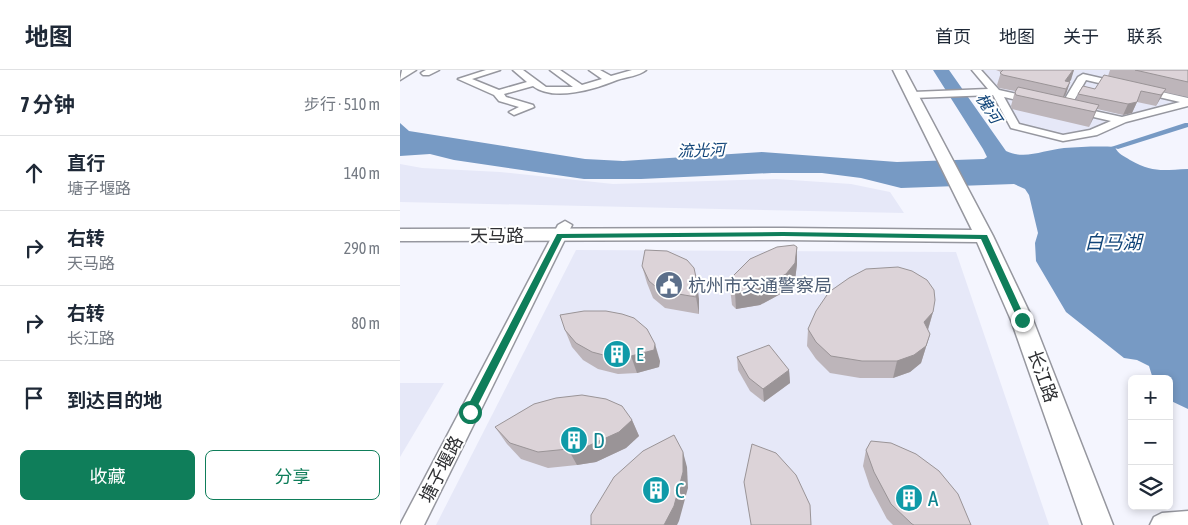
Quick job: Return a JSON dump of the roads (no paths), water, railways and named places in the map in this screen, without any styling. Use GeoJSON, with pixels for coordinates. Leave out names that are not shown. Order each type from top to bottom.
{"type":"FeatureCollection","features":[{"type":"Feature","properties":{"kind":"main road"},"geometry":{"type":"LineString","coordinates":[[400,76],[410,70]]}},
{"type":"Feature","properties":{"kind":"main road","name":"长江路"},"geometry":{"type":"LineString","coordinates":[[898,70],[913,95],[982,232],[1022,320],[1098,525]]}},
{"type":"Feature","properties":{"kind":"main road","name":"天马路"},"geometry":{"type":"LineString","coordinates":[[400,226],[783,234],[982,232]]}},
{"type":"Feature","properties":{"kind":"main road","name":"天马路"},"geometry":{"type":"LineString","coordinates":[[400,235],[562,230]]}},
{"type":"Feature","properties":{"kind":"street"},"geometry":{"type":"LineString","coordinates":[[454,70],[463,78],[498,93],[502,99],[529,107],[514,112]]}},
{"type":"Feature","properties":{"kind":"street"},"geometry":{"type":"LineString","coordinates":[[463,78],[496,70]]}},
{"type":"Feature","properties":{"kind":"street"},"geometry":{"type":"LineString","coordinates":[[517,70],[544,90],[575,90],[642,70]]}},
{"type":"Feature","properties":{"kind":"street"},"geometry":{"type":"LineString","coordinates":[[554,70],[581,88]]}},
{"type":"Feature","properties":{"kind":"street"},"geometry":{"type":"LineString","coordinates":[[593,70],[611,80]]}},
{"type":"Feature","properties":{"kind":"street"},"geometry":{"type":"LineString","coordinates":[[976,70],[996,92],[1014,126],[1063,138],[1093,133],[1122,120],[1188,102]]}},
{"type":"Feature","properties":{"kind":"street"},"geometry":{"type":"LineString","coordinates":[[1056,105],[1081,74],[1188,102]]}},
{"type":"Feature","properties":{"kind":"street"},"geometry":{"type":"LineString","coordinates":[[498,93],[535,83]]}},
{"type":"Feature","properties":{"kind":"street"},"geometry":{"type":"LineString","coordinates":[[913,95],[996,92],[1122,120]]}},
{"type":"Feature","properties":{"kind":"street","name":"塘子堰路"},"geometry":{"type":"LineString","coordinates":[[412,525],[562,230]]}},
{"type":"Feature","properties":{"kind":"street"},"geometry":{"type":"LineString","coordinates":[[1162,525],[1188,522]]}},
{"type":"Feature","properties":{"kind":"water","name":"白马湖"},"geometry":{"type":"Polygon","coordinates":[[[933,70],[949,70],[1006,151],[1013,154],[1027,155],[1064,148],[1115,147],[1121,155],[1145,167],[1158,170],[1188,169],[1188,409],[1173,402],[1173,375],[1152,375],[1149,366],[1137,360],[1124,358],[1066,312],[1036,261],[1035,243],[1038,233],[1029,195],[1025,189],[1014,184],[901,188],[861,178],[822,173],[584,179],[454,160],[430,154],[400,156],[400,123],[409,131],[585,159],[623,161],[762,152],[897,162],[984,159],[987,157],[933,70]]]}},
{"type":"Feature","properties":{"kind":"waterway"},"geometry":{"type":"LineString","coordinates":[[1115,147],[1188,125]]}},
{"type":"Feature","properties":{"kind":"place","name":"杭州市交通警察局"},"geometry":{"type":"Point","coordinates":[669,285]}},
{"type":"Feature","properties":{"kind":"place","name":"E"},"geometry":{"type":"Point","coordinates":[617,354]}},
{"type":"Feature","properties":{"kind":"place","name":"D"},"geometry":{"type":"Point","coordinates":[574,440]}},
{"type":"Feature","properties":{"kind":"place","name":"C"},"geometry":{"type":"Point","coordinates":[656,490]}},
{"type":"Feature","properties":{"kind":"place","name":"A"},"geometry":{"type":"Point","coordinates":[909,498]}},
{"type":"Feature","properties":{"kind":"water label","name":"槐河"},"geometry":{"type":"Point","coordinates":[989,108]}},
{"type":"Feature","properties":{"kind":"water label","name":"流光河"},"geometry":{"type":"Point","coordinates":[701,150]}}]}
